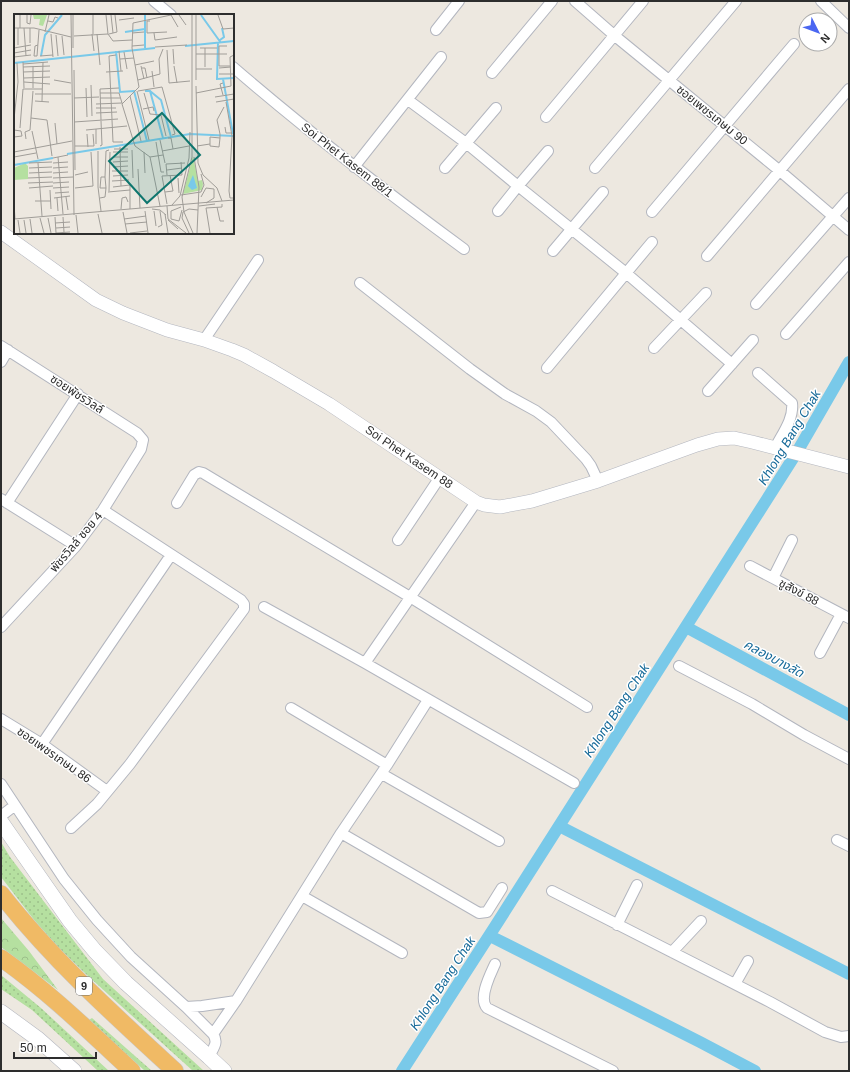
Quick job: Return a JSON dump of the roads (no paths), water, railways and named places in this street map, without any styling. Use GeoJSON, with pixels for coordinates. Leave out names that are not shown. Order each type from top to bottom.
{"type":"FeatureCollection","features":[{"type":"Feature","properties":{"kind":"highway","name":"9"},"geometry":{"type":"LineString","coordinates":[[1,894],[66,968],[175,1071]]}},
{"type":"Feature","properties":{"kind":"highway","name":"9"},"geometry":{"type":"LineString","coordinates":[[1,958],[57,1001],[132,1071]]}},
{"type":"Feature","properties":{"kind":"main road"},"geometry":{"type":"LineString","coordinates":[[1,822],[70,921],[95,951],[126,983],[224,1071]]}},
{"type":"Feature","properties":{"kind":"main road"},"geometry":{"type":"LineString","coordinates":[[1,1012],[38,1039],[74,1071]]}},
{"type":"Feature","properties":{"kind":"street"},"geometry":{"type":"LineString","coordinates":[[154,1],[170,14]]}},
{"type":"Feature","properties":{"kind":"street"},"geometry":{"type":"LineString","coordinates":[[436,30],[459,1]]}},
{"type":"Feature","properties":{"kind":"street"},"geometry":{"type":"LineString","coordinates":[[492,73],[552,1]]}},
{"type":"Feature","properties":{"kind":"street","name":"ซอยเพชรเกษม 90"},"geometry":{"type":"LineString","coordinates":[[574,1],[614,36],[726,126],[849,230]]}},
{"type":"Feature","properties":{"kind":"street"},"geometry":{"type":"LineString","coordinates":[[546,117],[643,1]]}},
{"type":"Feature","properties":{"kind":"street"},"geometry":{"type":"LineString","coordinates":[[595,168],[736,1]]}},
{"type":"Feature","properties":{"kind":"street"},"geometry":{"type":"LineString","coordinates":[[821,1],[849,28]]}},
{"type":"Feature","properties":{"kind":"street"},"geometry":{"type":"LineString","coordinates":[[652,212],[794,44]]}},
{"type":"Feature","properties":{"kind":"street"},"geometry":{"type":"LineString","coordinates":[[354,167],[441,57]]}},
{"type":"Feature","properties":{"kind":"street","name":"Soi Phet Kasem 88/1"},"geometry":{"type":"LineString","coordinates":[[234,68],[278,106],[354,167],[464,249]]}},
{"type":"Feature","properties":{"kind":"street"},"geometry":{"type":"LineString","coordinates":[[707,256],[849,89]]}},
{"type":"Feature","properties":{"kind":"street"},"geometry":{"type":"LineString","coordinates":[[408,100],[466,143],[626,273],[732,364]]}},
{"type":"Feature","properties":{"kind":"street"},"geometry":{"type":"LineString","coordinates":[[445,168],[496,108]]}},
{"type":"Feature","properties":{"kind":"street"},"geometry":{"type":"LineString","coordinates":[[498,211],[548,152]]}},
{"type":"Feature","properties":{"kind":"street"},"geometry":{"type":"LineString","coordinates":[[553,251],[603,192]]}},
{"type":"Feature","properties":{"kind":"street"},"geometry":{"type":"LineString","coordinates":[[756,304],[849,198]]}},
{"type":"Feature","properties":{"kind":"street","name":"Soi Phet Kasem 88"},"geometry":{"type":"LineString","coordinates":[[1,232],[96,300],[123,313],[167,330],[204,340],[232,350],[280,375],[329,404],[476,502],[500,507],[532,501],[598,481],[697,445],[718,439],[734,438],[849,467]]}},
{"type":"Feature","properties":{"kind":"street"},"geometry":{"type":"LineString","coordinates":[[547,368],[652,242]]}},
{"type":"Feature","properties":{"kind":"street"},"geometry":{"type":"LineString","coordinates":[[204,340],[258,260]]}},
{"type":"Feature","properties":{"kind":"street"},"geometry":{"type":"LineString","coordinates":[[786,334],[849,262]]}},
{"type":"Feature","properties":{"kind":"street"},"geometry":{"type":"LineString","coordinates":[[360,284],[470,369],[505,394],[536,411],[551,422],[586,459],[598,481]]}},
{"type":"Feature","properties":{"kind":"street"},"geometry":{"type":"LineString","coordinates":[[654,348],[706,293]]}},
{"type":"Feature","properties":{"kind":"street"},"geometry":{"type":"LineString","coordinates":[[708,391],[754,340]]}},
{"type":"Feature","properties":{"kind":"street"},"geometry":{"type":"LineString","coordinates":[[1,362],[5,348]]}},
{"type":"Feature","properties":{"kind":"street","name":"ซอยพัชรวิลล์"},"geometry":{"type":"LineString","coordinates":[[5,348],[137,433],[142,440],[141,449]]}},
{"type":"Feature","properties":{"kind":"street"},"geometry":{"type":"LineString","coordinates":[[758,374],[792,403],[793,410],[781,450]]}},
{"type":"Feature","properties":{"kind":"street"},"geometry":{"type":"LineString","coordinates":[[76,546],[4,501],[78,394]]}},
{"type":"Feature","properties":{"kind":"street","name":"พัชรวิลล์ ซอย 4"},"geometry":{"type":"LineString","coordinates":[[1,627],[76,546],[103,510],[141,449]]}},
{"type":"Feature","properties":{"kind":"street"},"geometry":{"type":"LineString","coordinates":[[177,502],[194,474],[199,472],[203,473],[410,597],[587,707]]}},
{"type":"Feature","properties":{"kind":"street"},"geometry":{"type":"LineString","coordinates":[[398,540],[440,477]]}},
{"type":"Feature","properties":{"kind":"street"},"geometry":{"type":"LineString","coordinates":[[365,663],[476,502]]}},
{"type":"Feature","properties":{"kind":"street"},"geometry":{"type":"LineString","coordinates":[[71,828],[97,804],[130,764],[244,609],[244,604],[241,600],[103,510]]}},
{"type":"Feature","properties":{"kind":"street"},"geometry":{"type":"LineString","coordinates":[[773,578],[792,540]]}},
{"type":"Feature","properties":{"kind":"street"},"geometry":{"type":"LineString","coordinates":[[42,744],[171,555]]}},
{"type":"Feature","properties":{"kind":"street","name":"ชูสังข์ 88"},"geometry":{"type":"LineString","coordinates":[[750,566],[845,616]]}},
{"type":"Feature","properties":{"kind":"street"},"geometry":{"type":"LineString","coordinates":[[264,608],[365,663],[574,784]]}},
{"type":"Feature","properties":{"kind":"street"},"geometry":{"type":"LineString","coordinates":[[820,653],[845,616]]}},
{"type":"Feature","properties":{"kind":"street"},"geometry":{"type":"LineString","coordinates":[[679,666],[752,704],[804,735],[849,759]]}},
{"type":"Feature","properties":{"kind":"street"},"geometry":{"type":"LineString","coordinates":[[213,1034],[236,1001],[341,833],[428,700]]}},
{"type":"Feature","properties":{"kind":"street"},"geometry":{"type":"LineString","coordinates":[[292,708],[384,769],[499,841]]}},
{"type":"Feature","properties":{"kind":"street","name":"ซอยเพชรเกษม 86"},"geometry":{"type":"LineString","coordinates":[[1,719],[42,744],[107,791]]}},
{"type":"Feature","properties":{"kind":"street"},"geometry":{"type":"LineString","coordinates":[[1,784],[14,806],[64,879],[97,920],[130,957],[186,1007],[213,1034],[216,1038],[216,1042],[209,1057]]}},
{"type":"Feature","properties":{"kind":"street"},"geometry":{"type":"LineString","coordinates":[[1,816],[14,806]]}},
{"type":"Feature","properties":{"kind":"street"},"geometry":{"type":"LineString","coordinates":[[341,833],[479,913],[487,912],[502,888]]}},
{"type":"Feature","properties":{"kind":"street"},"geometry":{"type":"LineString","coordinates":[[837,840],[849,846]]}},
{"type":"Feature","properties":{"kind":"street"},"geometry":{"type":"LineString","coordinates":[[618,925],[637,885]]}},
{"type":"Feature","properties":{"kind":"street"},"geometry":{"type":"LineString","coordinates":[[552,891],[770,1002],[825,1032],[841,1037],[849,1036]]}},
{"type":"Feature","properties":{"kind":"street"},"geometry":{"type":"LineString","coordinates":[[302,896],[402,953]]}},
{"type":"Feature","properties":{"kind":"street"},"geometry":{"type":"LineString","coordinates":[[672,952],[701,921]]}},
{"type":"Feature","properties":{"kind":"street"},"geometry":{"type":"LineString","coordinates":[[735,984],[748,961]]}},
{"type":"Feature","properties":{"kind":"street"},"geometry":{"type":"LineString","coordinates":[[495,964],[483,998],[484,1004],[487,1008],[613,1071]]}},
{"type":"Feature","properties":{"kind":"street"},"geometry":{"type":"LineString","coordinates":[[186,1007],[236,1001]]}},
{"type":"Feature","properties":{"kind":"waterway","name":"Khlong Bang Chak"},"geometry":{"type":"LineString","coordinates":[[402,1071],[797,452],[849,362]]}},
{"type":"Feature","properties":{"kind":"waterway","name":"คลองบางลัด"},"geometry":{"type":"LineString","coordinates":[[686,627],[849,715]]}},
{"type":"Feature","properties":{"kind":"waterway"},"geometry":{"type":"LineString","coordinates":[[559,826],[849,974]]}},
{"type":"Feature","properties":{"kind":"waterway"},"geometry":{"type":"LineString","coordinates":[[490,936],[755,1071]]}}]}
